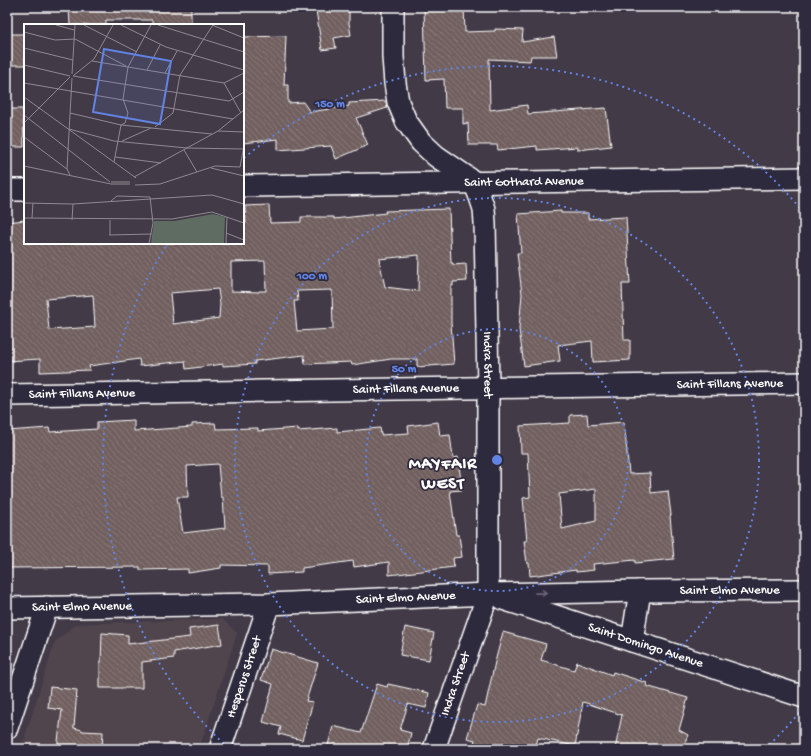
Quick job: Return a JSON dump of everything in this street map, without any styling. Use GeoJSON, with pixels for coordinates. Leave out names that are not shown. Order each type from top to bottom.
{"type":"FeatureCollection","features":[{"type":"Feature","properties":{"kind":"street"},"geometry":{"type":"LineString","coordinates":[[393,7],[393,57],[395,84],[398,102],[406,122],[421,142],[436,156],[474,182]]}},
{"type":"Feature","properties":{"kind":"street","name":"Saint Gothard Avenue"},"geometry":{"type":"LineString","coordinates":[[244,186],[804,178]]}},
{"type":"Feature","properties":{"kind":"street","name":"Indra Street"},"geometry":{"type":"LineString","coordinates":[[434,749],[488,594],[488,387],[485,223],[484,209],[474,182]]}},
{"type":"Feature","properties":{"kind":"street"},"geometry":{"type":"LineString","coordinates":[[7,190],[24,190]]}},
{"type":"Feature","properties":{"kind":"street","name":"Saint Fillans Avenue"},"geometry":{"type":"LineString","coordinates":[[7,395],[804,383]]}},
{"type":"Feature","properties":{"kind":"street","name":"Saint Elmo Avenue"},"geometry":{"type":"LineString","coordinates":[[7,608],[269,604],[488,594],[804,590]]}},
{"type":"Feature","properties":{"kind":"street"},"geometry":{"type":"LineString","coordinates":[[632,641],[640,591]]}},
{"type":"Feature","properties":{"kind":"street","name":"Saint Domingo Avenue"},"geometry":{"type":"LineString","coordinates":[[488,594],[804,697]]}},
{"type":"Feature","properties":{"kind":"street","name":"Hesperus Street"},"geometry":{"type":"LineString","coordinates":[[220,749],[269,604]]}},
{"type":"Feature","properties":{"kind":"street"},"geometry":{"type":"LineString","coordinates":[[7,728],[46,607]]}},
{"type":"Feature","properties":{"kind":"shaded area"},"geometry":{"type":"Polygon","coordinates":[[[222,619],[237,633],[199,749],[21,749],[55,642],[76,624],[222,619]]]}},
{"type":"Feature","properties":{"kind":"building"},"geometry":{"type":"Polygon","coordinates":[[[69,7],[191,7],[191,24],[152,24],[152,20],[106,20],[106,24],[70,24],[69,7]]]}},
{"type":"Feature","properties":{"kind":"building"},"geometry":{"type":"Polygon","coordinates":[[[424,7],[464,7],[465,32],[495,31],[495,29],[523,30],[522,42],[554,37],[557,56],[531,56],[530,61],[489,59],[490,110],[527,105],[528,114],[606,108],[611,146],[578,150],[578,147],[537,150],[537,146],[498,150],[497,145],[469,145],[468,123],[463,124],[463,108],[445,108],[444,79],[426,80],[424,7]]]}},
{"type":"Feature","properties":{"kind":"building"},"geometry":{"type":"Polygon","coordinates":[[[349,9],[351,35],[334,38],[336,48],[322,50],[316,10],[349,9]]]}},
{"type":"Feature","properties":{"kind":"building"},"geometry":{"type":"Polygon","coordinates":[[[7,34],[24,34],[24,65],[7,65],[7,34]]]}},
{"type":"Feature","properties":{"kind":"building"},"geometry":{"type":"Polygon","coordinates":[[[286,36],[284,85],[288,85],[288,103],[303,102],[310,112],[349,106],[349,103],[386,101],[387,108],[356,118],[368,145],[336,159],[331,146],[278,150],[278,139],[244,143],[244,37],[286,36]]]}},
{"type":"Feature","properties":{"kind":"building"},"geometry":{"type":"Polygon","coordinates":[[[7,109],[23,109],[24,147],[7,147],[7,109]]]}},
{"type":"Feature","properties":{"kind":"building"},"geometry":{"type":"Polygon","coordinates":[[[269,205],[270,223],[301,222],[301,217],[334,217],[334,219],[386,213],[385,211],[449,209],[451,263],[453,263],[453,265],[466,264],[467,281],[453,282],[453,286],[451,286],[451,323],[454,364],[417,367],[417,359],[391,359],[352,365],[351,362],[305,364],[304,355],[255,361],[255,364],[223,366],[223,364],[186,369],[185,361],[140,366],[139,359],[89,366],[90,370],[40,372],[40,359],[7,361],[7,222],[24,220],[24,244],[244,244],[244,223],[246,223],[245,206],[269,205]],[[419,255],[379,259],[385,287],[418,291],[419,255]],[[265,261],[231,262],[231,291],[266,291],[265,261]],[[218,289],[170,293],[173,324],[219,318],[220,304],[218,289]],[[332,290],[297,291],[298,301],[294,301],[297,331],[333,329],[332,290]],[[93,295],[46,299],[49,330],[95,327],[93,295]]]}},
{"type":"Feature","properties":{"kind":"building"},"geometry":{"type":"Polygon","coordinates":[[[561,211],[561,213],[588,213],[588,219],[626,217],[630,284],[622,284],[624,340],[630,340],[630,360],[593,362],[592,341],[558,345],[560,361],[524,366],[519,329],[522,294],[517,253],[521,253],[518,214],[561,211]]]}},
{"type":"Feature","properties":{"kind":"building"},"geometry":{"type":"Polygon","coordinates":[[[587,414],[588,425],[624,422],[629,474],[650,473],[651,493],[668,491],[674,559],[635,563],[635,560],[593,564],[594,570],[576,572],[576,570],[530,576],[529,563],[527,563],[524,541],[527,541],[523,498],[530,497],[528,453],[521,453],[520,426],[570,423],[570,415],[587,414]],[[596,489],[559,494],[562,529],[596,521],[596,489]]]}},
{"type":"Feature","properties":{"kind":"building"},"geometry":{"type":"Polygon","coordinates":[[[134,420],[134,431],[192,427],[192,424],[215,423],[216,429],[258,428],[258,431],[298,428],[298,431],[337,428],[337,432],[380,428],[381,435],[409,433],[408,426],[438,422],[440,436],[450,435],[453,458],[458,457],[462,490],[450,491],[456,535],[459,535],[462,557],[453,558],[454,567],[389,575],[389,562],[354,567],[353,561],[302,568],[302,572],[268,574],[268,566],[221,565],[221,568],[188,573],[188,569],[140,570],[140,567],[7,568],[7,431],[49,428],[50,432],[97,429],[97,422],[134,420]],[[218,464],[187,466],[188,497],[177,497],[183,533],[225,528],[223,497],[221,497],[218,464]]]}},
{"type":"Feature","properties":{"kind":"building"},"geometry":{"type":"Polygon","coordinates":[[[219,625],[222,644],[174,652],[174,658],[142,662],[142,688],[100,688],[102,633],[128,635],[128,644],[190,637],[189,629],[219,625]]]}},
{"type":"Feature","properties":{"kind":"building"},"geometry":{"type":"Polygon","coordinates":[[[405,627],[434,633],[429,660],[400,655],[405,627]]]}},
{"type":"Feature","properties":{"kind":"building"},"geometry":{"type":"Polygon","coordinates":[[[503,632],[546,644],[541,660],[574,670],[577,662],[612,675],[613,672],[647,683],[646,686],[688,698],[679,730],[688,735],[682,749],[615,749],[622,715],[583,702],[575,746],[538,738],[535,749],[472,749],[475,740],[467,738],[477,705],[485,707],[503,632]]]}},
{"type":"Feature","properties":{"kind":"building"},"geometry":{"type":"Polygon","coordinates":[[[271,649],[318,663],[306,701],[313,702],[302,740],[279,734],[281,727],[263,722],[273,684],[261,680],[271,649]]]}},
{"type":"Feature","properties":{"kind":"building"},"geometry":{"type":"Polygon","coordinates":[[[377,684],[387,687],[388,684],[429,693],[426,708],[408,704],[400,730],[411,733],[407,749],[327,749],[333,726],[361,733],[377,684]]]}},
{"type":"Feature","properties":{"kind":"building"},"geometry":{"type":"Polygon","coordinates":[[[50,687],[77,690],[74,728],[82,731],[103,732],[102,749],[57,749],[62,710],[48,708],[50,687]]]}},
{"type":"Feature","properties":{"kind":"district","name":"MAYFAIR WEST"},"geometry":{"type":"Point","coordinates":[443,475]}}]}
